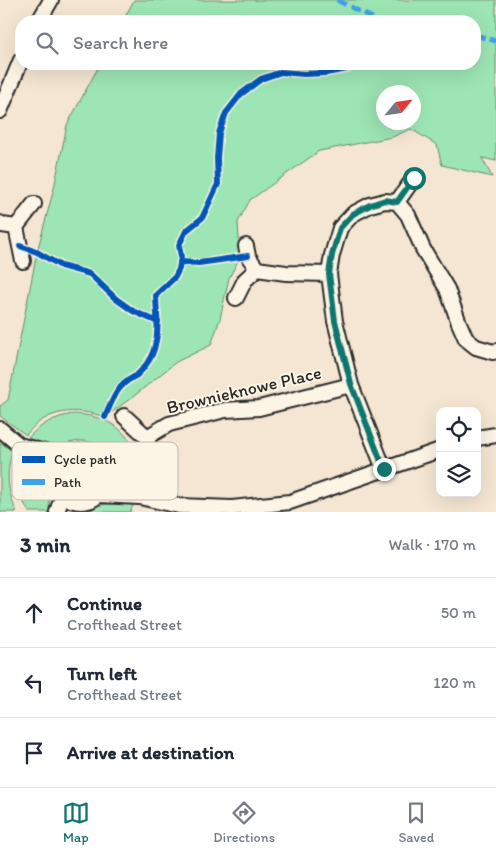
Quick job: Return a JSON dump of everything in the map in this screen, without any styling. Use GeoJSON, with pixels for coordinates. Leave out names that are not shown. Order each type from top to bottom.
{"type":"FeatureCollection","features":[{"type":"Feature","properties":{"kind":"street"},"geometry":{"type":"LineString","coordinates":[[42,15],[51,0]]}},
{"type":"Feature","properties":{"kind":"street"},"geometry":{"type":"LineString","coordinates":[[0,111],[17,70]]}},
{"type":"Feature","properties":{"kind":"street"},"geometry":{"type":"LineString","coordinates":[[397,202],[414,178]]}},
{"type":"Feature","properties":{"kind":"street"},"geometry":{"type":"LineString","coordinates":[[384,469],[351,384],[335,321],[329,274],[332,255],[340,228],[353,214],[385,200],[397,202],[408,215],[423,249],[447,289],[466,339],[476,347],[496,351]]}},
{"type":"Feature","properties":{"kind":"street"},"geometry":{"type":"LineString","coordinates":[[23,261],[16,227],[34,204]]}},
{"type":"Feature","properties":{"kind":"street"},"geometry":{"type":"LineString","coordinates":[[0,223],[16,227]]}},
{"type":"Feature","properties":{"kind":"street"},"geometry":{"type":"LineString","coordinates":[[246,246],[248,256],[257,269],[286,273],[329,274]]}},
{"type":"Feature","properties":{"kind":"street"},"geometry":{"type":"LineString","coordinates":[[236,298],[246,280],[257,269]]}},
{"type":"Feature","properties":{"kind":"street","name":"Brownieknowe Place"},"geometry":{"type":"LineString","coordinates":[[147,437],[169,424],[188,419],[225,410],[259,408],[351,384]]}},
{"type":"Feature","properties":{"kind":"street"},"geometry":{"type":"LineString","coordinates":[[124,416],[147,437],[148,442]]}},
{"type":"Feature","properties":{"kind":"street"},"geometry":{"type":"LineString","coordinates":[[0,429],[15,442]]}},
{"type":"Feature","properties":{"kind":"street"},"geometry":{"type":"LineString","coordinates":[[481,437],[496,435]]}},
{"type":"Feature","properties":{"kind":"street"},"geometry":{"type":"LineString","coordinates":[[153,500],[179,506],[232,508],[292,507],[384,469],[436,451]]}},
{"type":"Feature","properties":{"kind":"street"},"geometry":{"type":"LineString","coordinates":[[57,512],[61,500]]}},
{"type":"Feature","properties":{"kind":"street"},"geometry":{"type":"LineString","coordinates":[[72,500],[85,502],[92,500]]}},
{"type":"Feature","properties":{"kind":"street"},"geometry":{"type":"LineString","coordinates":[[75,512],[85,502]]}},
{"type":"Feature","properties":{"kind":"green space"},"geometry":{"type":"Polygon","coordinates":[[[134,0],[496,0],[496,161],[482,158],[492,177],[442,165],[437,145],[413,130],[421,130],[421,85],[376,85],[376,130],[409,130],[392,137],[319,151],[250,200],[238,222],[240,257],[229,278],[220,319],[211,345],[176,362],[105,417],[83,412],[62,412],[43,420],[26,435],[0,416],[0,406],[8,400],[37,252],[54,188],[67,125],[97,70],[481,70],[481,15],[126,15],[134,0]]]}},
{"type":"Feature","properties":{"kind":"green space"},"geometry":{"type":"Polygon","coordinates":[[[73,414],[102,419],[124,434],[130,442],[37,442],[28,438],[48,422],[73,414]]]}},
{"type":"Feature","properties":{"kind":"green space"},"geometry":{"type":"Polygon","coordinates":[[[0,442],[12,451],[8,482],[17,512],[0,512],[0,442]]]}},
{"type":"Feature","properties":{"kind":"green space"},"geometry":{"type":"Polygon","coordinates":[[[23,500],[49,500],[49,512],[29,512],[23,500]]]}},
{"type":"Feature","properties":{"kind":"green space"},"geometry":{"type":"Polygon","coordinates":[[[114,503],[134,504],[130,512],[87,512],[100,505],[114,503]]]}},
{"type":"Feature","properties":{"kind":"marked path"},"geometry":{"type":"LineString","coordinates":[[337,0],[366,15]]}},
{"type":"Feature","properties":{"kind":"marked path"},"geometry":{"type":"LineString","coordinates":[[481,37],[496,41]]}},
{"type":"Feature","properties":{"kind":"cycle path"},"geometry":{"type":"LineString","coordinates":[[105,417],[119,389],[140,372],[152,353],[157,332],[156,295],[175,277],[179,269],[181,257],[179,245],[186,231],[202,218],[218,184],[217,158],[219,133],[226,113],[241,94],[261,79],[281,72],[304,74],[342,70]]}},
{"type":"Feature","properties":{"kind":"cycle path"},"geometry":{"type":"LineString","coordinates":[[20,246],[37,252],[61,266],[90,274],[116,299],[133,311],[158,322]]}},
{"type":"Feature","properties":{"kind":"cycle path"},"geometry":{"type":"LineString","coordinates":[[180,262],[199,263],[248,256]]}},
{"type":"Feature","properties":{"kind":"route"},"geometry":{"type":"LineString","coordinates":[[384,469],[351,384],[335,321],[329,274],[332,255],[340,228],[353,214],[370,205],[385,200],[397,202],[414,178]]}}]}
